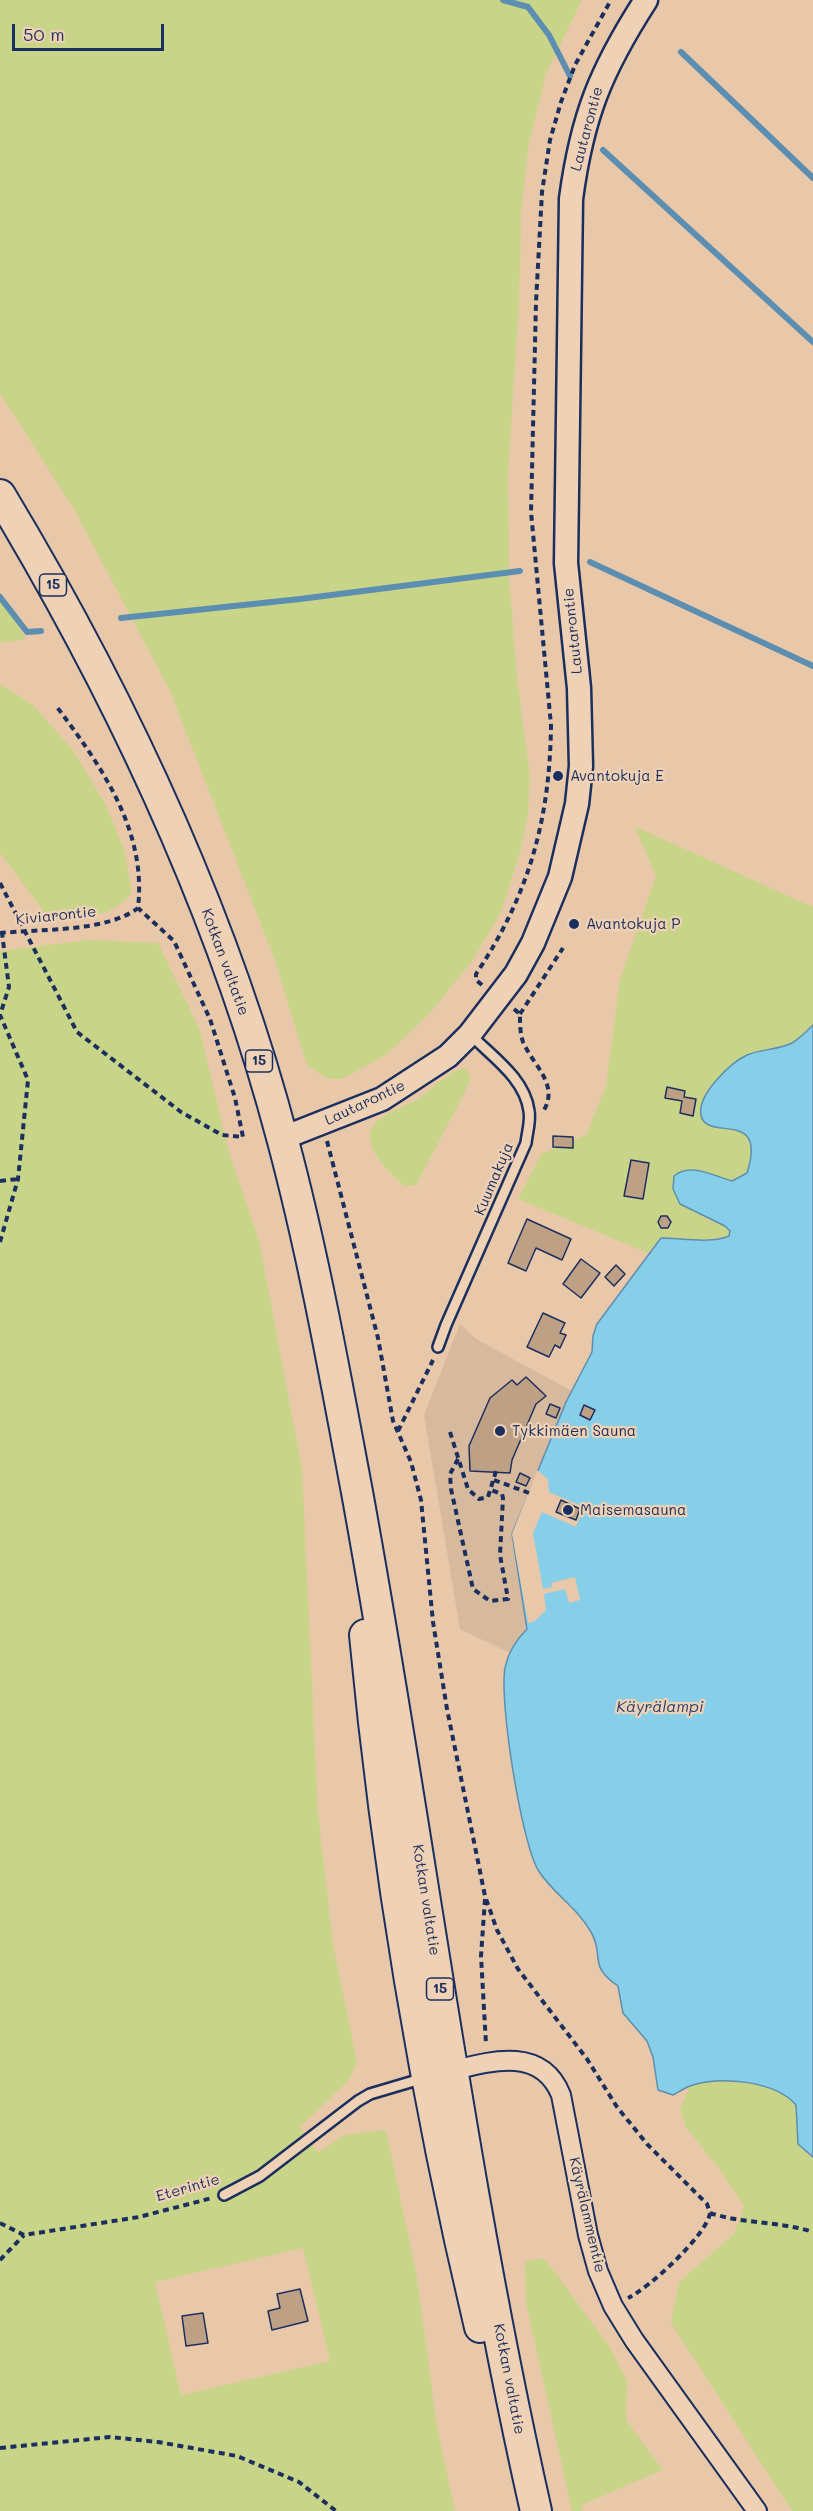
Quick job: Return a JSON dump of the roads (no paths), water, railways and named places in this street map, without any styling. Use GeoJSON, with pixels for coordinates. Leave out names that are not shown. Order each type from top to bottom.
{"type":"FeatureCollection","features":[{"type":"Feature","properties":{"kind":"highway","name":"Kotkan valtatie"},"geometry":{"type":"LineString","coordinates":[[0,495],[103,677],[169,818],[244,1015],[282,1138],[315,1276],[388,1662],[440,2074],[448,2196],[519,2511]]}},
{"type":"Feature","properties":{"kind":"highway","name":"Kotkan valtatie"},"geometry":{"type":"LineString","coordinates":[[440,2074],[536,2511]]}},
{"type":"Feature","properties":{"kind":"street","name":"Lautarontie"},"geometry":{"type":"LineString","coordinates":[[282,1138],[382,1099],[420,1077],[448,1056],[470,1034],[516,974],[533,943],[560,877],[577,804],[582,730],[566,563],[565,519],[571,199],[579,146],[598,84],[646,0]]}},
{"type":"Feature","properties":{"kind":"street","name":"Käyrälammentie"},"geometry":{"type":"LineString","coordinates":[[440,2074],[489,2062],[511,2061],[541,2068],[556,2084],[561,2095],[588,2235],[598,2271],[613,2306],[634,2340],[757,2511]]}},
{"type":"Feature","properties":{"kind":"lane","name":"Kuumakuja"},"geometry":{"type":"LineString","coordinates":[[438,1347],[526,1143],[530,1111],[525,1095],[506,1068],[470,1034]]}},
{"type":"Feature","properties":{"kind":"lane","name":"Eterintie"},"geometry":{"type":"LineString","coordinates":[[224,2195],[260,2176],[370,2094],[440,2074]]}},
{"type":"Feature","properties":{"kind":"water","name":"Käyrälampi"},"geometry":{"type":"Polygon","coordinates":[[[813,1025],[813,2157],[798,2144],[796,2105],[775,2090],[746,2082],[716,2081],[688,2087],[673,2095],[658,2090],[653,2057],[647,2041],[623,2013],[618,1986],[609,1979],[600,1966],[595,1940],[591,1932],[579,1915],[544,1879],[531,1854],[508,1739],[504,1685],[508,1657],[516,1642],[527,1629],[512,1534],[566,1402],[592,1352],[593,1336],[597,1324],[661,1238],[714,1240],[729,1236],[730,1231],[725,1226],[680,1204],[673,1189],[674,1176],[687,1170],[702,1171],[732,1181],[747,1173],[751,1153],[749,1140],[743,1133],[713,1127],[705,1123],[701,1115],[704,1098],[716,1080],[740,1059],[752,1053],[792,1043],[813,1025]]]}},
{"type":"Feature","properties":{"kind":"waterway"},"geometry":{"type":"LineString","coordinates":[[503,0],[528,7],[549,35],[570,76]]}},
{"type":"Feature","properties":{"kind":"waterway"},"geometry":{"type":"LineString","coordinates":[[681,52],[813,178]]}},
{"type":"Feature","properties":{"kind":"waterway"},"geometry":{"type":"LineString","coordinates":[[603,150],[813,342]]}},
{"type":"Feature","properties":{"kind":"waterway"},"geometry":{"type":"LineString","coordinates":[[590,562],[813,666]]}},
{"type":"Feature","properties":{"kind":"waterway"},"geometry":{"type":"LineString","coordinates":[[121,618],[300,599],[520,571]]}},
{"type":"Feature","properties":{"kind":"waterway"},"geometry":{"type":"LineString","coordinates":[[0,597],[27,632],[41,631]]}},
{"type":"Feature","properties":{"kind":"place","name":"Avantokuja E"},"geometry":{"type":"Point","coordinates":[558,776]}},
{"type":"Feature","properties":{"kind":"place","name":"Avantokuja P"},"geometry":{"type":"Point","coordinates":[574,924]}},
{"type":"Feature","properties":{"kind":"place","name":"Tykkimäen Sauna"},"geometry":{"type":"Point","coordinates":[500,1431]}},
{"type":"Feature","properties":{"kind":"place","name":"Maisemasauna"},"geometry":{"type":"Point","coordinates":[568,1510]}}]}
